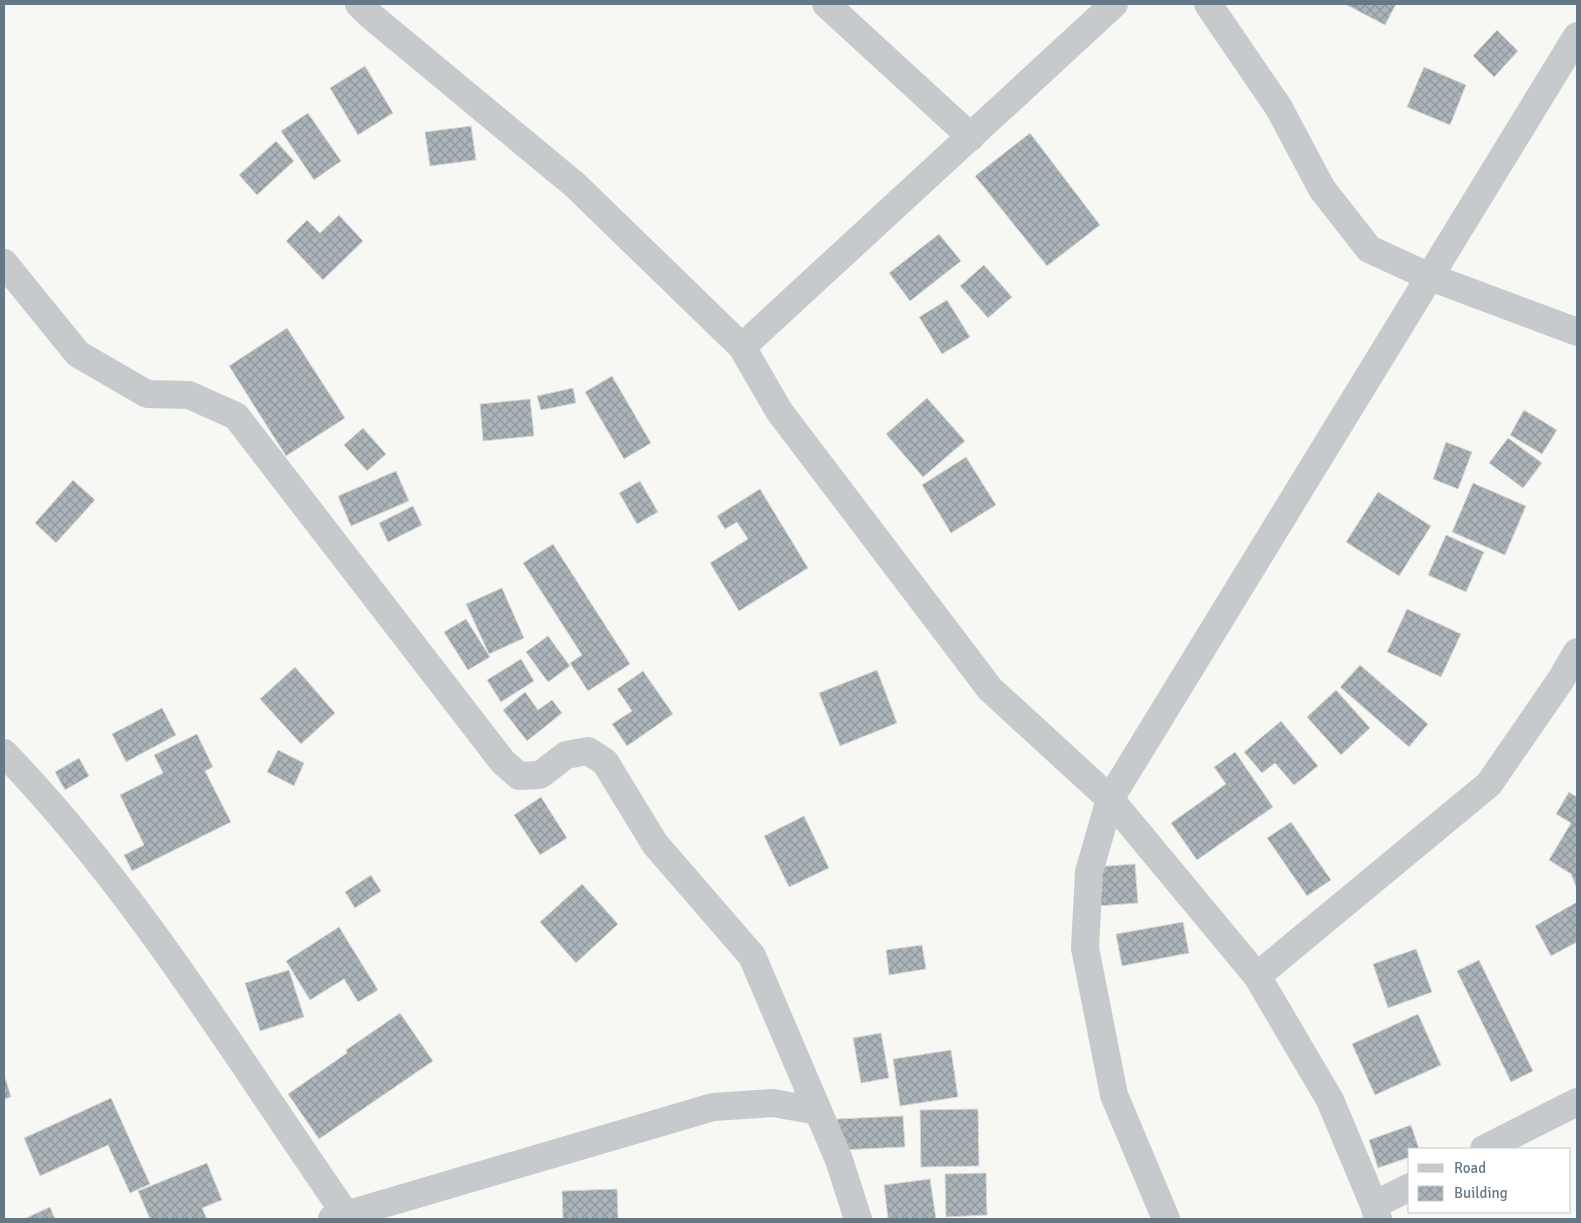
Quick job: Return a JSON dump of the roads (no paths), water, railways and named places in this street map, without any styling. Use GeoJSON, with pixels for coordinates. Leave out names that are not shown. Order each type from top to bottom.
{"type":"FeatureCollection","features":[{"type":"Feature","properties":{"kind":"street"},"geometry":{"type":"LineString","coordinates":[[826,4],[971,137]]}},
{"type":"Feature","properties":{"kind":"street"},"geometry":{"type":"LineString","coordinates":[[742,347],[1114,4]]}},
{"type":"Feature","properties":{"kind":"street"},"geometry":{"type":"LineString","coordinates":[[1208,4],[1279,108],[1322,189],[1369,249],[1430,277],[1577,332]]}},
{"type":"Feature","properties":{"kind":"street"},"geometry":{"type":"LineString","coordinates":[[369,8],[574,185],[742,347],[779,411],[990,689],[1110,799],[1257,976],[1330,1100],[1376,1212],[1408,1188]]}},
{"type":"Feature","properties":{"kind":"street"},"geometry":{"type":"LineString","coordinates":[[1166,1219],[1114,1095],[1085,948],[1089,872],[1110,799],[1577,36]]}},
{"type":"Feature","properties":{"kind":"street"},"geometry":{"type":"LineString","coordinates":[[4,263],[78,354],[147,394],[189,395],[236,416],[503,762],[518,776],[540,775],[566,755],[588,751],[605,762],[655,844],[752,956],[839,1160],[858,1219]]}},
{"type":"Feature","properties":{"kind":"street"},"geometry":{"type":"LineString","coordinates":[[1257,976],[1489,784],[1569,684],[1577,652]]}},
{"type":"Feature","properties":{"kind":"street"},"geometry":{"type":"LineString","coordinates":[[4,754],[40,791],[150,926],[343,1218],[712,1107],[772,1103],[818,1111]]}},
{"type":"Feature","properties":{"kind":"street"},"geometry":{"type":"LineString","coordinates":[[1486,1148],[1577,1102]]}}]}
